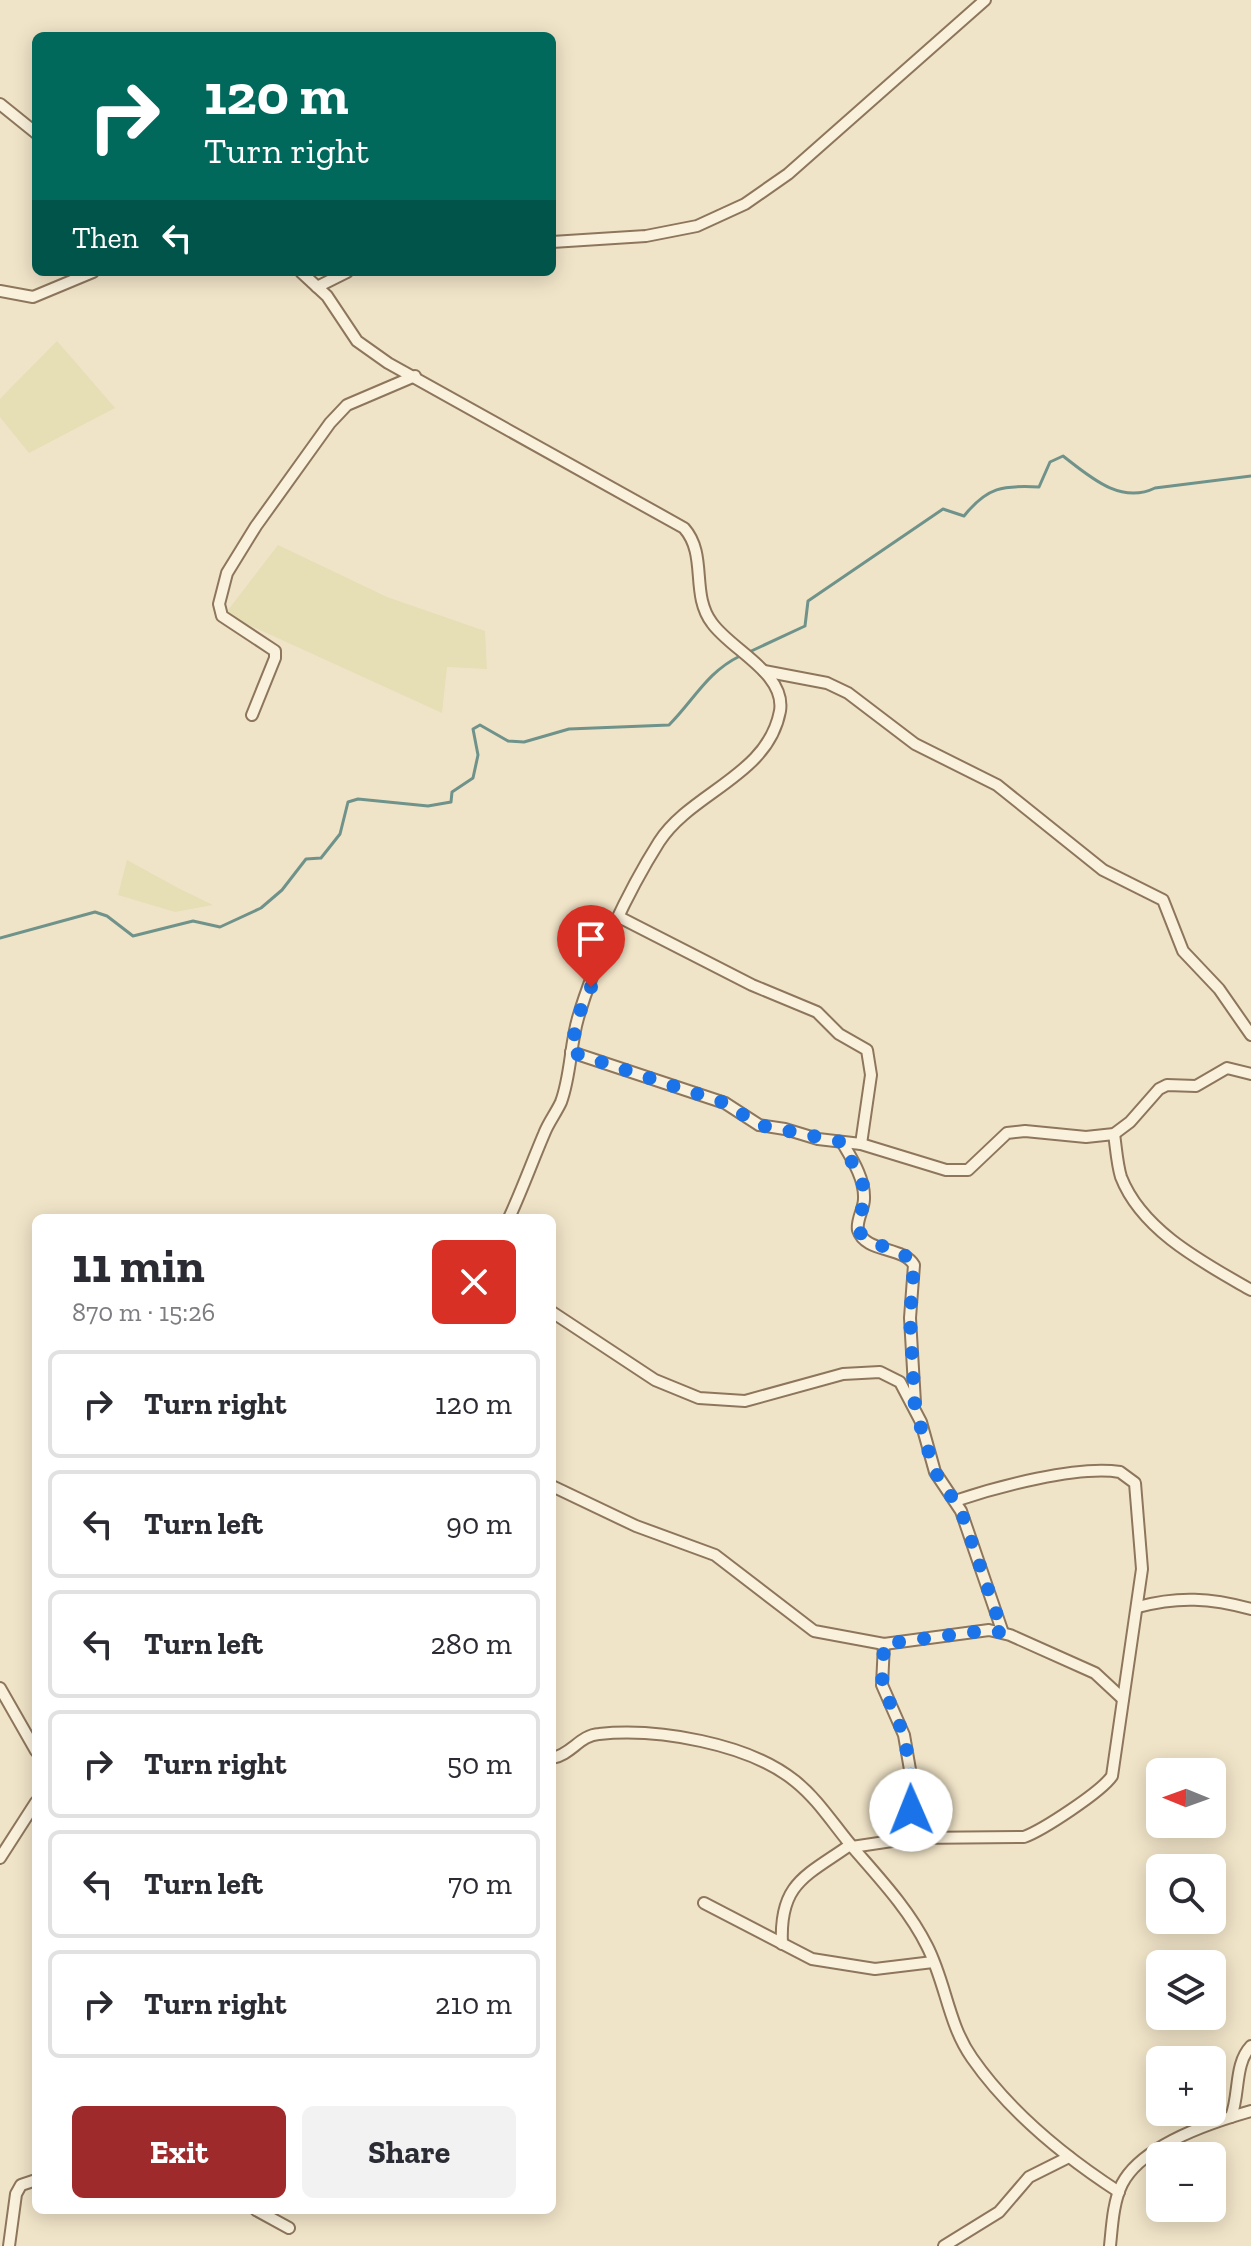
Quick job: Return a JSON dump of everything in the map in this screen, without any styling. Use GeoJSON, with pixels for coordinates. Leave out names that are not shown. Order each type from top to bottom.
{"type":"FeatureCollection","features":[{"type":"Feature","properties":{"kind":"street"},"geometry":{"type":"LineString","coordinates":[[556,242],[646,236],[697,226],[745,204],[788,174],[985,0]]}},
{"type":"Feature","properties":{"kind":"street"},"geometry":{"type":"LineString","coordinates":[[1,109],[32,130]]}},
{"type":"Feature","properties":{"kind":"street"},"geometry":{"type":"LineString","coordinates":[[0,291],[33,297],[83,276]]}},
{"type":"Feature","properties":{"kind":"street"},"geometry":{"type":"LineString","coordinates":[[305,276],[357,341],[684,528],[695,540],[699,598],[709,620],[722,636],[764,671],[778,692],[781,707],[771,739],[730,781],[661,839],[619,917],[578,1016],[561,1102],[511,1214]]}},
{"type":"Feature","properties":{"kind":"street"},"geometry":{"type":"LineString","coordinates":[[317,287],[339,276]]}},
{"type":"Feature","properties":{"kind":"street"},"geometry":{"type":"LineString","coordinates":[[252,715],[275,651],[222,616],[219,604],[227,573],[256,526],[330,423],[347,405],[415,376]]}},
{"type":"Feature","properties":{"kind":"street"},"geometry":{"type":"LineString","coordinates":[[764,671],[827,683],[848,693],[915,744],[997,785],[1044,819],[1081,855],[1103,870],[1163,900],[1183,951],[1219,989],[1251,1035]]}},
{"type":"Feature","properties":{"kind":"street"},"geometry":{"type":"LineString","coordinates":[[619,917],[752,985],[817,1012],[839,1034],[867,1050],[871,1075],[861,1144]]}},
{"type":"Feature","properties":{"kind":"street"},"geometry":{"type":"LineString","coordinates":[[571,1052],[725,1103],[759,1125],[861,1144],[946,1170],[968,1170],[988,1147],[1007,1133],[1025,1131],[1086,1137],[1114,1134],[1130,1122],[1159,1089],[1167,1085],[1196,1086],[1227,1068],[1251,1074]]}},
{"type":"Feature","properties":{"kind":"street"},"geometry":{"type":"LineString","coordinates":[[1114,1134],[1121,1177],[1158,1228],[1213,1268],[1251,1290]]}},
{"type":"Feature","properties":{"kind":"street"},"geometry":{"type":"LineString","coordinates":[[842,1142],[863,1185],[864,1199],[858,1230],[877,1246],[904,1255],[914,1265],[910,1318],[915,1409]]}},
{"type":"Feature","properties":{"kind":"street"},"geometry":{"type":"LineString","coordinates":[[556,1315],[655,1380],[699,1398],[745,1401],[843,1374],[880,1372],[900,1382],[915,1409],[935,1472],[955,1501],[1003,1633]]}},
{"type":"Feature","properties":{"kind":"street"},"geometry":{"type":"LineString","coordinates":[[782,1944],[782,1910],[797,1881],[851,1846],[902,1839],[1024,1837],[1040,1831],[1112,1776],[1142,1569],[1135,1483],[1128,1476],[1112,1471],[1039,1479],[955,1501]]}},
{"type":"Feature","properties":{"kind":"street"},"geometry":{"type":"LineString","coordinates":[[556,1488],[636,1526],[715,1555],[814,1631],[884,1644],[989,1630],[1003,1633],[1095,1673],[1123,1699]]}},
{"type":"Feature","properties":{"kind":"street"},"geometry":{"type":"LineString","coordinates":[[1138,1607],[1183,1598],[1217,1600],[1251,1609]]}},
{"type":"Feature","properties":{"kind":"street"},"geometry":{"type":"LineString","coordinates":[[884,1644],[882,1685],[904,1735],[913,1787],[911,1810],[902,1839]]}},
{"type":"Feature","properties":{"kind":"street"},"geometry":{"type":"LineString","coordinates":[[0,1688],[32,1744]]}},
{"type":"Feature","properties":{"kind":"street"},"geometry":{"type":"LineString","coordinates":[[556,1757],[569,1753],[594,1734],[666,1733],[756,1759],[794,1779],[819,1803],[851,1846],[898,1898],[928,1947],[954,2028],[989,2081],[1069,2157],[1119,2192]]}},
{"type":"Feature","properties":{"kind":"street"},"geometry":{"type":"LineString","coordinates":[[0,1858],[32,1808]]}},
{"type":"Feature","properties":{"kind":"street"},"geometry":{"type":"LineString","coordinates":[[704,1903],[812,1959],[875,1969],[933,1962]]}},
{"type":"Feature","properties":{"kind":"street"},"geometry":{"type":"LineString","coordinates":[[1231,2117],[1238,2099],[1241,2059],[1251,2046]]}},
{"type":"Feature","properties":{"kind":"street"},"geometry":{"type":"LineString","coordinates":[[1110,2246],[1119,2192],[1136,2166],[1201,2126],[1251,2111]]}},
{"type":"Feature","properties":{"kind":"street"},"geometry":{"type":"LineString","coordinates":[[944,2246],[999,2212],[1029,2177],[1069,2157]]}},
{"type":"Feature","properties":{"kind":"street"},"geometry":{"type":"LineString","coordinates":[[9,2246],[16,2194],[21,2185],[32,2181]]}},
{"type":"Feature","properties":{"kind":"street"},"geometry":{"type":"LineString","coordinates":[[263,2214],[289,2228]]}},
{"type":"Feature","properties":{"kind":"shaded area"},"geometry":{"type":"Polygon","coordinates":[[[57,341],[115,408],[29,453],[0,417],[0,399],[57,341]]]}},
{"type":"Feature","properties":{"kind":"shaded area"},"geometry":{"type":"Polygon","coordinates":[[[278,545],[387,597],[485,631],[487,669],[447,667],[442,713],[225,614],[278,545]]]}},
{"type":"Feature","properties":{"kind":"shaded area"},"geometry":{"type":"Polygon","coordinates":[[[127,860],[213,905],[175,912],[118,895],[127,860]]]}},
{"type":"Feature","properties":{"kind":"waterway"},"geometry":{"type":"LineString","coordinates":[[747,653],[805,626],[808,601],[943,509],[964,516],[980,499],[997,490],[1039,487],[1050,462],[1063,456],[1106,486],[1130,493],[1251,476]]}},
{"type":"Feature","properties":{"kind":"waterway"},"geometry":{"type":"LineString","coordinates":[[0,938],[95,912],[107,916],[133,936],[193,921],[220,927],[261,908],[282,890],[306,859],[321,858],[340,834],[348,802],[358,799],[428,806],[451,802],[452,792],[473,778],[478,755],[473,729],[480,725],[508,741],[524,742],[569,729],[669,725],[718,670],[740,656]]}},
{"type":"Feature","properties":{"kind":"route"},"geometry":{"type":"LineString","coordinates":[[591,987],[578,1016],[571,1052],[725,1103],[759,1125],[842,1142],[863,1185],[863,1209],[858,1230],[877,1246],[904,1255],[914,1265],[910,1318],[915,1409],[935,1472],[961,1511],[979,1571],[1003,1633],[989,1630],[884,1644],[882,1685],[904,1735],[913,1787],[911,1810]]}}]}
